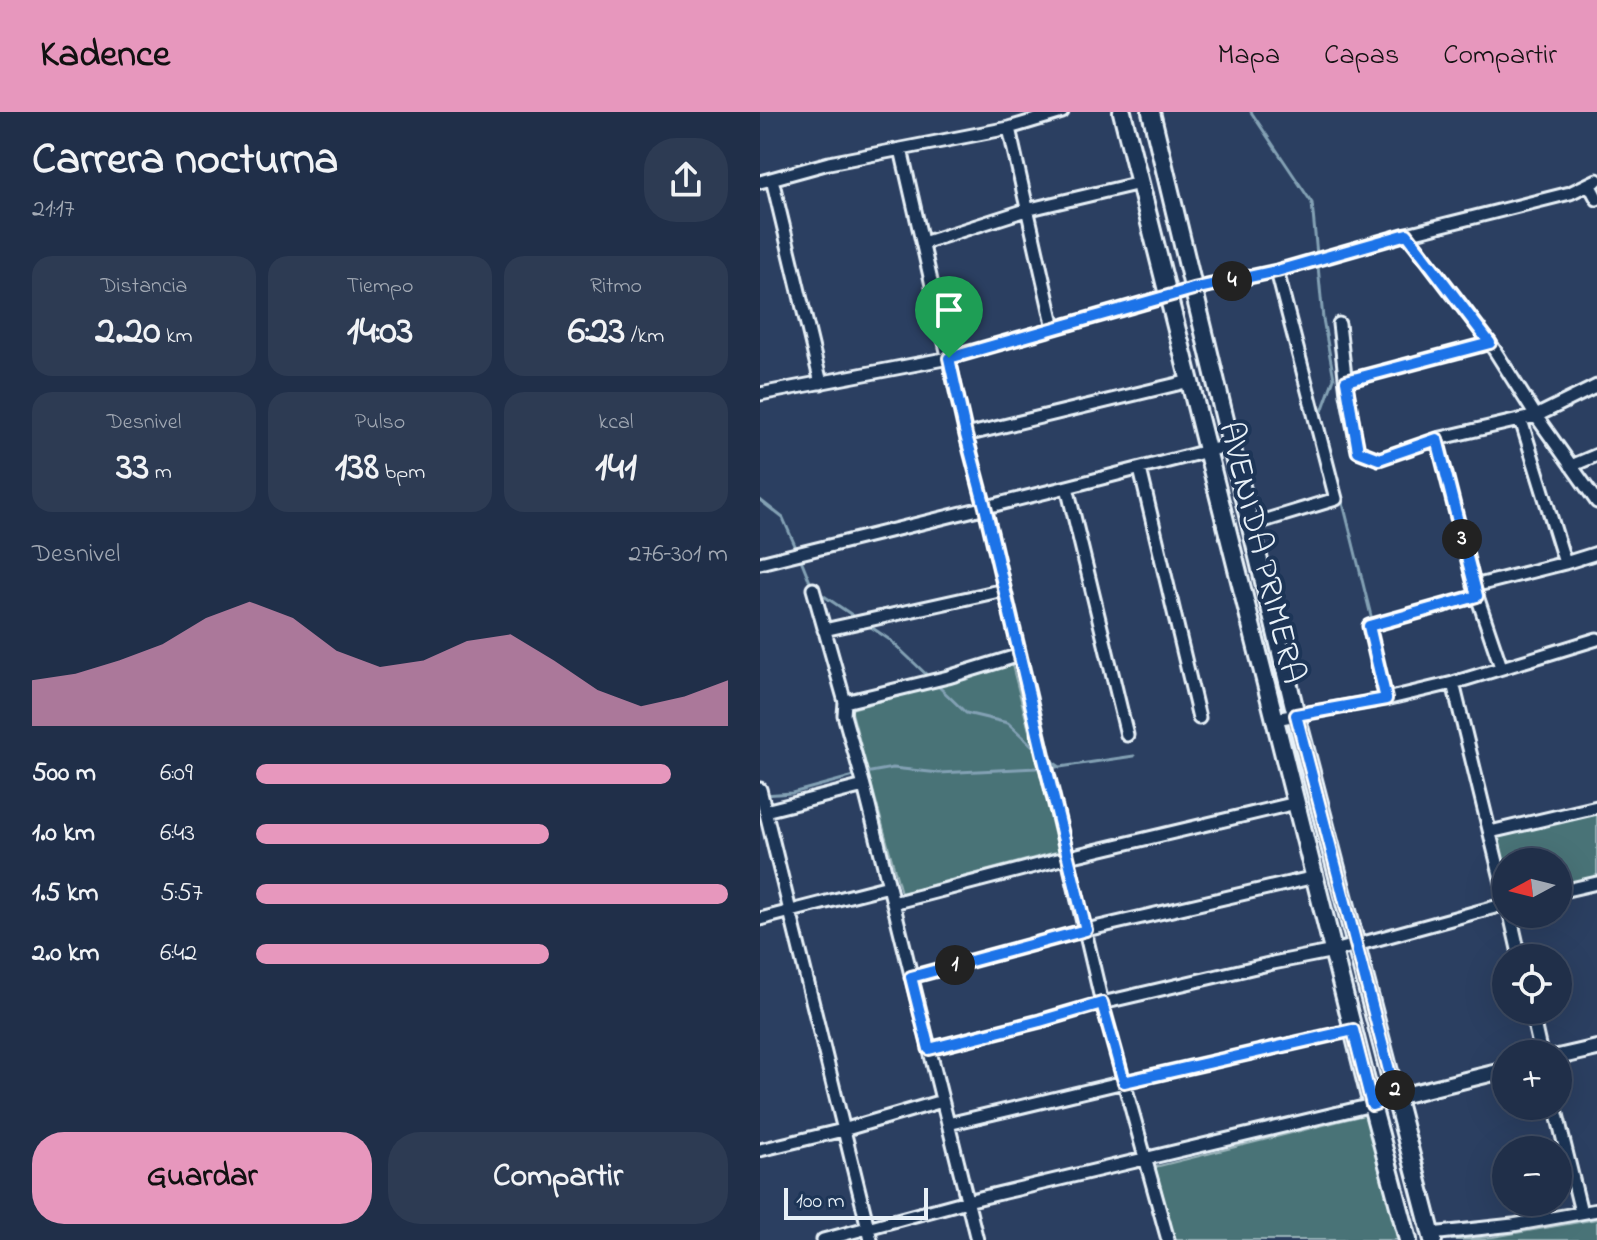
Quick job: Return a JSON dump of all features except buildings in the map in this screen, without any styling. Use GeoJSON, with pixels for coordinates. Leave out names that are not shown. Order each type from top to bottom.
{"type":"FeatureCollection","features":[{"type":"Feature","properties":{"kind":"main road","name":"AVENIDA PRIMERA"},"geometry":{"type":"LineString","coordinates":[[1122,112],[1408,1240]]}},
{"type":"Feature","properties":{"kind":"main road","name":"AVENIDA PRIMERA"},"geometry":{"type":"LineString","coordinates":[[1151,112],[1296,715],[1432,1237]]}},
{"type":"Feature","properties":{"kind":"street"},"geometry":{"type":"LineString","coordinates":[[821,383],[766,180],[829,163],[1009,128],[1062,112]]}},
{"type":"Feature","properties":{"kind":"street"},"geometry":{"type":"LineString","coordinates":[[1009,128],[1054,328]]}},
{"type":"Feature","properties":{"kind":"street"},"geometry":{"type":"LineString","coordinates":[[901,149],[1102,1003],[1168,1240]]}},
{"type":"Feature","properties":{"kind":"street"},"geometry":{"type":"LineString","coordinates":[[760,394],[949,358],[1193,289],[1277,271],[1570,193],[1593,182],[1597,199]]}},
{"type":"Feature","properties":{"kind":"street"},"geometry":{"type":"LineString","coordinates":[[923,243],[1026,210],[1140,183]]}},
{"type":"Feature","properties":{"kind":"street"},"geometry":{"type":"LineString","coordinates":[[1407,234],[1490,343],[1536,416],[1597,502]]}},
{"type":"Feature","properties":{"kind":"street"},"geometry":{"type":"LineString","coordinates":[[1250,525],[1336,499],[1277,271]]}},
{"type":"Feature","properties":{"kind":"street"},"geometry":{"type":"LineString","coordinates":[[1339,324],[1358,451],[1379,459],[1437,439],[1536,416],[1597,386]]}},
{"type":"Feature","properties":{"kind":"street"},"geometry":{"type":"LineString","coordinates":[[1346,381],[1490,343]]}},
{"type":"Feature","properties":{"kind":"street"},"geometry":{"type":"LineString","coordinates":[[966,435],[1190,381]]}},
{"type":"Feature","properties":{"kind":"street"},"geometry":{"type":"LineString","coordinates":[[1521,420],[1565,563]]}},
{"type":"Feature","properties":{"kind":"street"},"geometry":{"type":"LineString","coordinates":[[1437,439],[1476,591],[1501,667]]}},
{"type":"Feature","properties":{"kind":"street"},"geometry":{"type":"LineString","coordinates":[[760,563],[1231,445]]}},
{"type":"Feature","properties":{"kind":"street"},"geometry":{"type":"LineString","coordinates":[[1571,466],[1597,455]]}},
{"type":"Feature","properties":{"kind":"street"},"geometry":{"type":"LineString","coordinates":[[1140,469],[1199,718]]}},
{"type":"Feature","properties":{"kind":"street"},"geometry":{"type":"LineString","coordinates":[[1067,487],[1127,735]]}},
{"type":"Feature","properties":{"kind":"street"},"geometry":{"type":"LineString","coordinates":[[1386,699],[1369,626],[1597,553]]}},
{"type":"Feature","properties":{"kind":"street"},"geometry":{"type":"LineString","coordinates":[[813,589],[845,702],[844,715],[977,1240]]}},
{"type":"Feature","properties":{"kind":"street"},"geometry":{"type":"LineString","coordinates":[[824,630],[1004,590]]}},
{"type":"Feature","properties":{"kind":"street"},"geometry":{"type":"LineString","coordinates":[[1275,719],[1386,699],[1453,683],[1597,640]]}},
{"type":"Feature","properties":{"kind":"street"},"geometry":{"type":"LineString","coordinates":[[845,702],[948,677],[1020,655]]}},
{"type":"Feature","properties":{"kind":"street"},"geometry":{"type":"LineString","coordinates":[[1453,683],[1494,848]]}},
{"type":"Feature","properties":{"kind":"street"},"geometry":{"type":"LineString","coordinates":[[765,811],[864,786]]}},
{"type":"Feature","properties":{"kind":"street"},"geometry":{"type":"LineString","coordinates":[[760,789],[870,1234]]}},
{"type":"Feature","properties":{"kind":"street"},"geometry":{"type":"LineString","coordinates":[[893,903],[1296,803]]}},
{"type":"Feature","properties":{"kind":"street"},"geometry":{"type":"LineString","coordinates":[[1490,832],[1597,807]]}},
{"type":"Feature","properties":{"kind":"street"},"geometry":{"type":"LineString","coordinates":[[911,977],[1086,930],[1315,877]]}},
{"type":"Feature","properties":{"kind":"street"},"geometry":{"type":"LineString","coordinates":[[1572,889],[1597,883]]}},
{"type":"Feature","properties":{"kind":"street"},"geometry":{"type":"LineString","coordinates":[[760,919],[889,886]]}},
{"type":"Feature","properties":{"kind":"street"},"geometry":{"type":"LineString","coordinates":[[929,1049],[1102,1003],[1334,951],[1492,906]]}},
{"type":"Feature","properties":{"kind":"street"},"geometry":{"type":"LineString","coordinates":[[948,1124],[1353,1030]]}},
{"type":"Feature","properties":{"kind":"street"},"geometry":{"type":"LineString","coordinates":[[1572,1054],[1597,1048]]}},
{"type":"Feature","properties":{"kind":"street"},"geometry":{"type":"LineString","coordinates":[[823,1240],[870,1234],[967,1201],[1492,1073]]}},
{"type":"Feature","properties":{"kind":"street"},"geometry":{"type":"LineString","coordinates":[[760,1150],[942,1101]]}},
{"type":"Feature","properties":{"kind":"street"},"geometry":{"type":"LineString","coordinates":[[1558,1120],[1581,1212]]}},
{"type":"Feature","properties":{"kind":"street"},"geometry":{"type":"LineString","coordinates":[[1432,1237],[1597,1210]]}},
{"type":"Feature","properties":{"kind":"green space"},"geometry":{"type":"Polygon","coordinates":[[[1012,665],[1060,851],[901,893],[851,709],[1012,665]]]}},
{"type":"Feature","properties":{"kind":"green space"},"geometry":{"type":"Polygon","coordinates":[[[1597,813],[1597,877],[1572,883],[1572,848],[1500,848],[1497,836],[1597,813]]]}},
{"type":"Feature","properties":{"kind":"green space"},"geometry":{"type":"Polygon","coordinates":[[[1364,1115],[1373,1121],[1405,1240],[1175,1240],[1155,1167],[1364,1115]]]}},
{"type":"Feature","properties":{"kind":"green space"},"geometry":{"type":"Polygon","coordinates":[[[1597,1219],[1597,1240],[1451,1240],[1493,1237],[1597,1219]]]}},
{"type":"Feature","properties":{"kind":"waterway"},"geometry":{"type":"LineString","coordinates":[[1251,112],[1312,203],[1317,255]]}},
{"type":"Feature","properties":{"kind":"waterway"},"geometry":{"type":"LineString","coordinates":[[1318,266],[1323,319],[1334,378],[1321,414],[1339,488]]}},
{"type":"Feature","properties":{"kind":"waterway"},"geometry":{"type":"LineString","coordinates":[[1342,499],[1372,620]]}},
{"type":"Feature","properties":{"kind":"waterway"},"geometry":{"type":"LineString","coordinates":[[760,500],[783,518],[797,550]]}},
{"type":"Feature","properties":{"kind":"waterway"},"geometry":{"type":"LineString","coordinates":[[800,557],[812,587]]}},
{"type":"Feature","properties":{"kind":"waterway"},"geometry":{"type":"LineString","coordinates":[[818,592],[858,619]]}},
{"type":"Feature","properties":{"kind":"waterway"},"geometry":{"type":"LineString","coordinates":[[868,625],[890,640],[929,677]]}},
{"type":"Feature","properties":{"kind":"waterway"},"geometry":{"type":"LineString","coordinates":[[937,685],[966,713],[1008,723],[1038,751]]}},
{"type":"Feature","properties":{"kind":"waterway"},"geometry":{"type":"LineString","coordinates":[[1050,760],[1060,767],[1134,756]]}},
{"type":"Feature","properties":{"kind":"waterway"},"geometry":{"type":"LineString","coordinates":[[865,773],[893,768],[939,773],[1057,767]]}},
{"type":"Feature","properties":{"kind":"waterway"},"geometry":{"type":"LineString","coordinates":[[764,795],[792,793],[858,775]]}},
{"type":"Feature","properties":{"kind":"route"},"geometry":{"type":"LineString","coordinates":[[1407,234],[1490,343],[1346,381],[1358,451],[1379,459],[1437,439],[1477,596],[1369,626],[1386,699],[1296,715],[1396,1097],[1372,1105],[1353,1030],[1124,1082],[1102,1003],[929,1049],[911,977],[1086,930],[949,358],[1193,289],[1277,271],[1407,234]]}}]}
